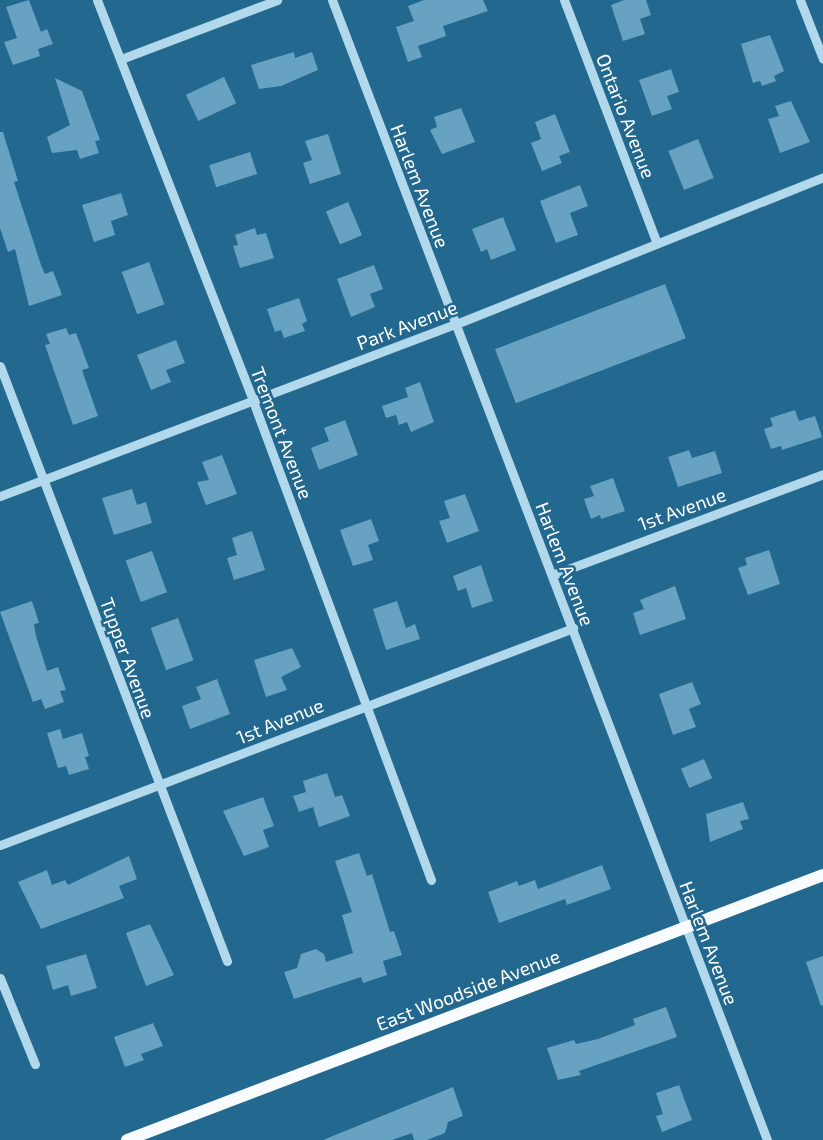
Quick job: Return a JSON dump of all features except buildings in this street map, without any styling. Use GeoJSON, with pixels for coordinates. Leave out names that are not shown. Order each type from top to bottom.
{"type":"FeatureCollection","features":[{"type":"Feature","properties":{"kind":"main road","name":"East Woodside Avenue"},"geometry":{"type":"LineString","coordinates":[[127,1140],[823,875]]}},
{"type":"Feature","properties":{"kind":"street","name":"Tremont Avenue"},"geometry":{"type":"LineString","coordinates":[[98,0],[253,401],[431,880]]}},
{"type":"Feature","properties":{"kind":"street"},"geometry":{"type":"LineString","coordinates":[[121,59],[277,0]]}},
{"type":"Feature","properties":{"kind":"street","name":"Harlem Avenue"},"geometry":{"type":"LineString","coordinates":[[332,0],[767,1140]]}},
{"type":"Feature","properties":{"kind":"street","name":"Ontario Avenue"},"geometry":{"type":"LineString","coordinates":[[564,0],[657,243]]}},
{"type":"Feature","properties":{"kind":"street"},"geometry":{"type":"LineString","coordinates":[[800,0],[823,59]]}},
{"type":"Feature","properties":{"kind":"street","name":"Park Avenue"},"geometry":{"type":"LineString","coordinates":[[0,496],[456,324],[823,178]]}},
{"type":"Feature","properties":{"kind":"street","name":"Tupper Avenue"},"geometry":{"type":"LineString","coordinates":[[0,366],[159,787],[227,961]]}},
{"type":"Feature","properties":{"kind":"street","name":"1st Avenue"},"geometry":{"type":"LineString","coordinates":[[552,574],[823,474]]}},
{"type":"Feature","properties":{"kind":"street","name":"1st Avenue"},"geometry":{"type":"LineString","coordinates":[[0,845],[159,787],[365,705],[573,628]]}},
{"type":"Feature","properties":{"kind":"street"},"geometry":{"type":"LineString","coordinates":[[0,978],[35,1064]]}}]}
